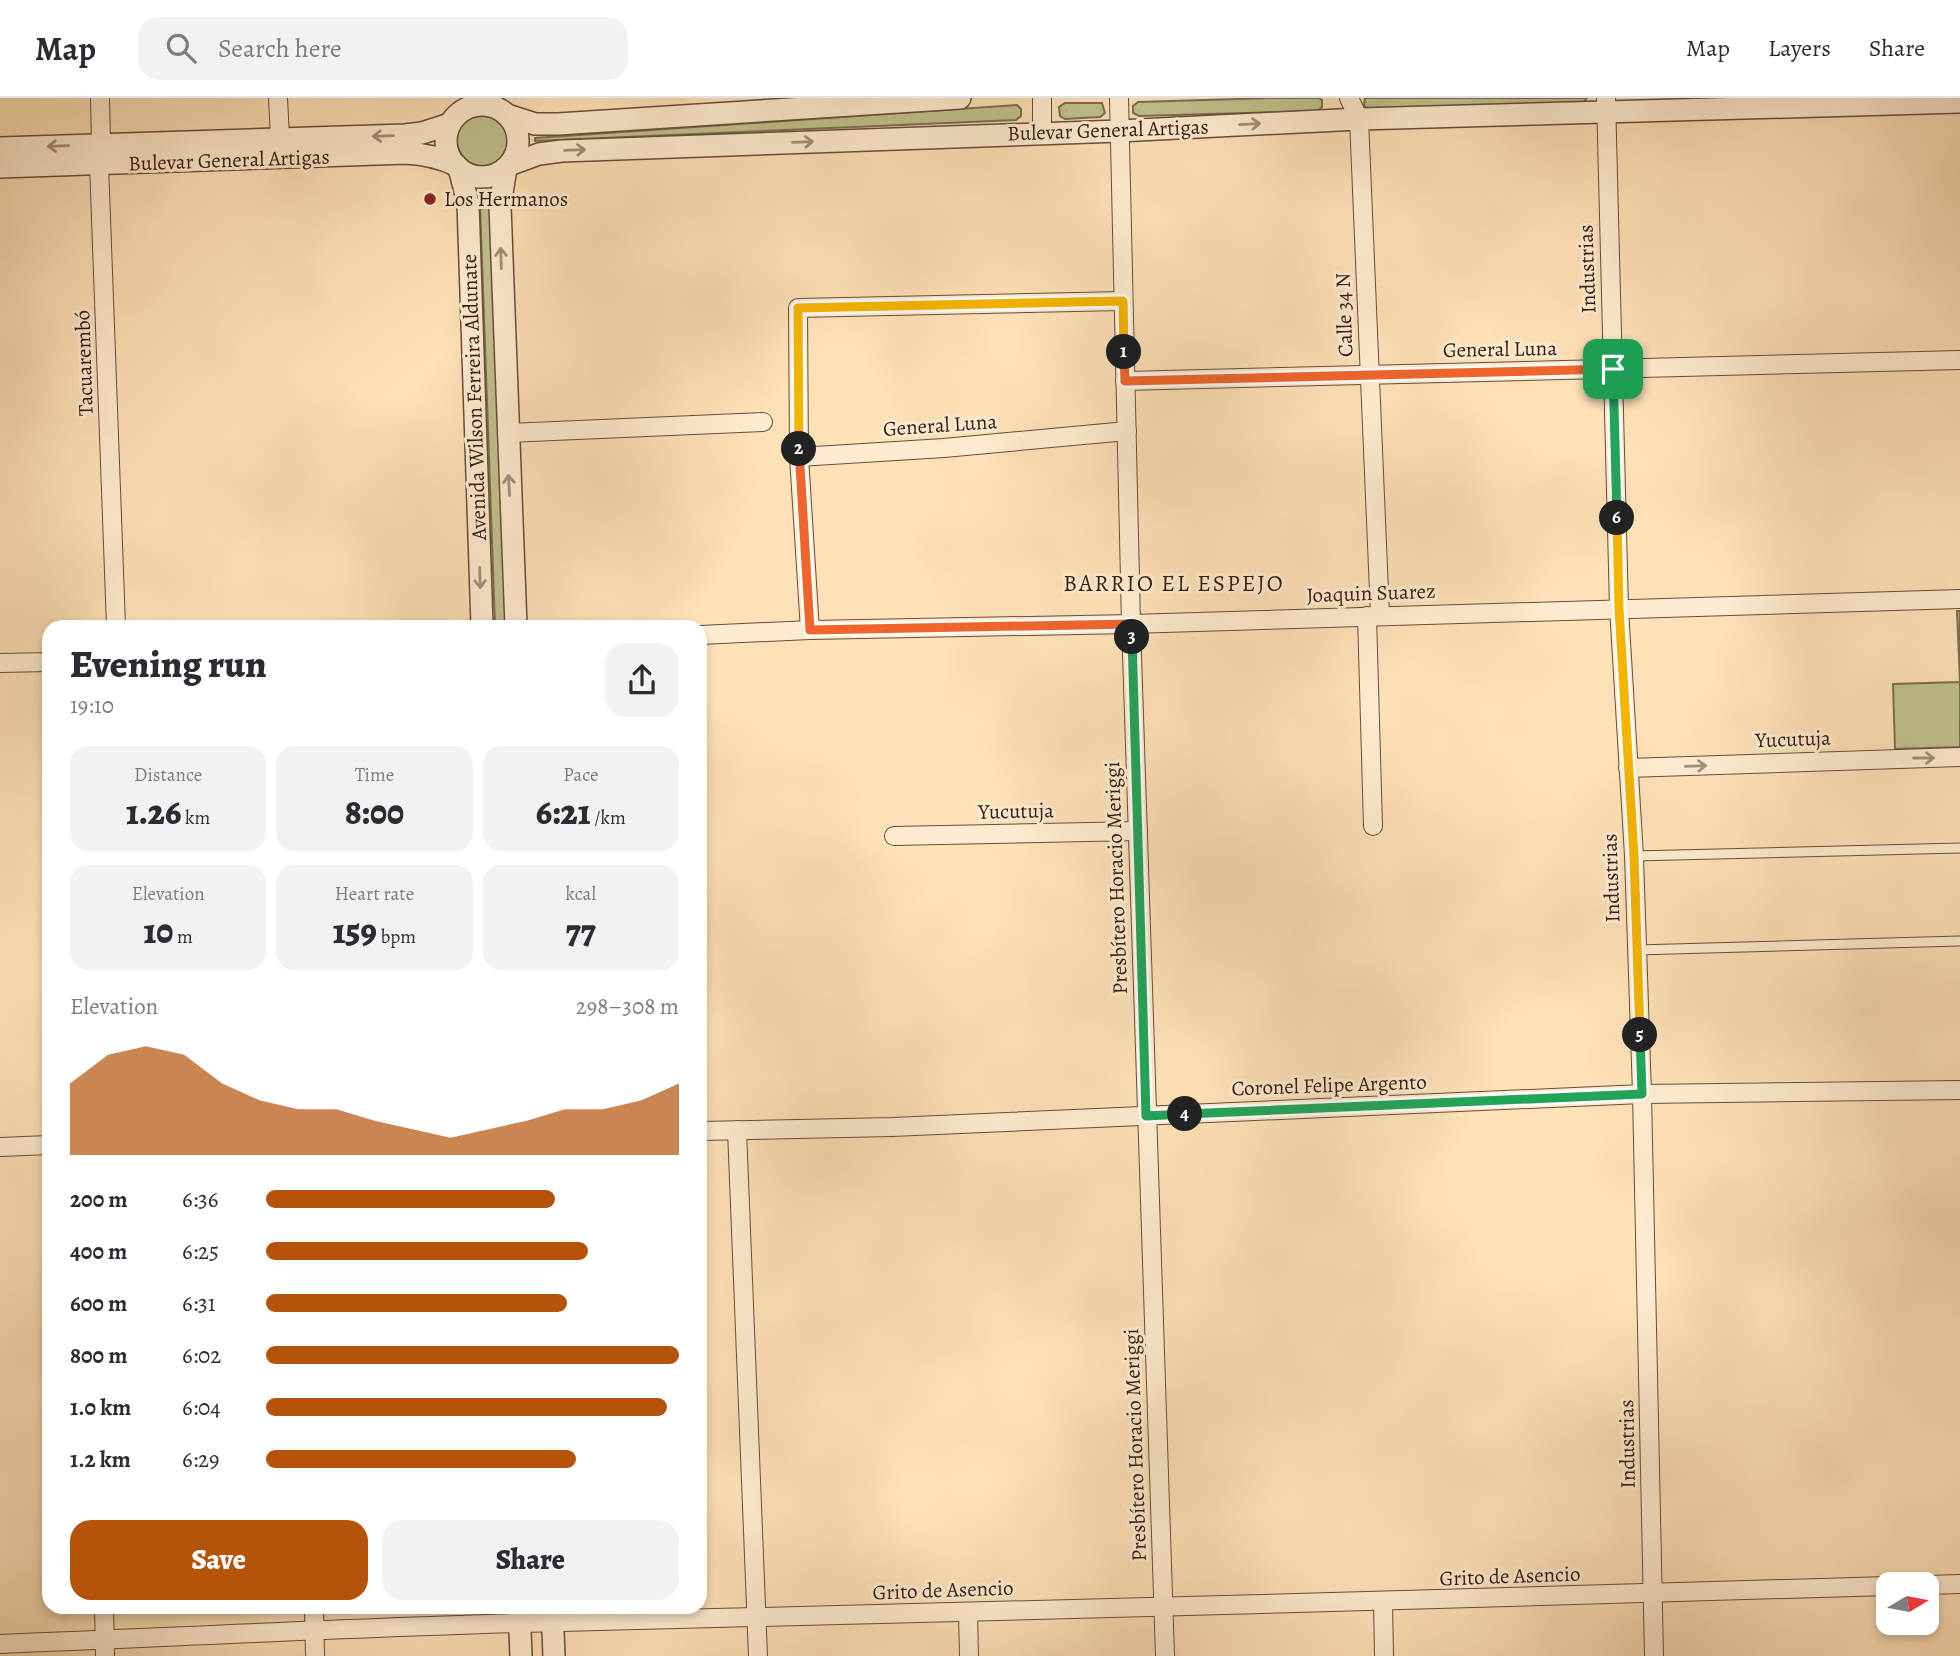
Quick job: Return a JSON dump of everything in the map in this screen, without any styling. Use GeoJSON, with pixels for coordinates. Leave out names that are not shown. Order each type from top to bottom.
{"type":"FeatureCollection","features":[{"type":"Feature","properties":{"kind":"street","name":"Tacuarembó"},"geometry":{"type":"LineString","coordinates":[[100,98],[116,620]]}},
{"type":"Feature","properties":{"kind":"street"},"geometry":{"type":"LineString","coordinates":[[278,98],[280,138]]}},
{"type":"Feature","properties":{"kind":"street"},"geometry":{"type":"LineString","coordinates":[[504,108],[518,134],[515,155],[508,166],[491,176],[482,177],[457,167],[447,150],[446,141],[457,111],[477,105],[504,108],[535,124],[558,124],[814,103],[960,98]]}},
{"type":"Feature","properties":{"kind":"street"},"geometry":{"type":"LineString","coordinates":[[1042,98],[1042,133]]}},
{"type":"Feature","properties":{"kind":"street","name":"Presbítero Horacio Meriggi"},"geometry":{"type":"LineString","coordinates":[[1119,98],[1131,624],[1165,1656]]}},
{"type":"Feature","properties":{"kind":"street","name":"Calle 34 N"},"geometry":{"type":"LineString","coordinates":[[1349,98],[1359,119],[1370,375],[1374,616],[1373,826]]}},
{"type":"Feature","properties":{"kind":"street","name":"Bulevar General Artigas"},"geometry":{"type":"LineString","coordinates":[[508,166],[539,154],[562,151],[1119,131],[1606,105],[1960,102]]}},
{"type":"Feature","properties":{"kind":"street","name":"Industrias"},"geometry":{"type":"LineString","coordinates":[[1606,105],[1619,608],[1634,856],[1642,1094],[1654,1656]]}},
{"type":"Feature","properties":{"kind":"street","name":"Bulevar General Artigas"},"geometry":{"type":"LineString","coordinates":[[0,167],[100,154],[280,138],[422,133],[457,111]]}},
{"type":"Feature","properties":{"kind":"street","name":"Bulevar General Artigas"},"geometry":{"type":"LineString","coordinates":[[0,148],[100,154],[406,153],[434,156],[457,167]]}},
{"type":"Feature","properties":{"kind":"street","name":"Avenida Wilson Ferreira Aldunate"},"geometry":{"type":"LineString","coordinates":[[508,166],[500,205],[516,620]]}},
{"type":"Feature","properties":{"kind":"street","name":"Avenida Wilson Ferreira Aldunate"},"geometry":{"type":"LineString","coordinates":[[457,167],[468,203],[482,620]]}},
{"type":"Feature","properties":{"kind":"street"},"geometry":{"type":"LineString","coordinates":[[810,630],[799,457],[798,308],[1123,301]]}},
{"type":"Feature","properties":{"kind":"street","name":"General Luna"},"geometry":{"type":"LineString","coordinates":[[1125,381],[1960,360]]}},
{"type":"Feature","properties":{"kind":"street"},"geometry":{"type":"LineString","coordinates":[[507,433],[763,422]]}},
{"type":"Feature","properties":{"kind":"street","name":"General Luna"},"geometry":{"type":"LineString","coordinates":[[799,457],[944,449],[1127,431]]}},
{"type":"Feature","properties":{"kind":"street","name":"Joaquin Suarez"},"geometry":{"type":"LineString","coordinates":[[707,635],[1960,599]]}},
{"type":"Feature","properties":{"kind":"street"},"geometry":{"type":"LineString","coordinates":[[0,663],[42,662]]}},
{"type":"Feature","properties":{"kind":"street","name":"Yucutuja"},"geometry":{"type":"LineString","coordinates":[[1628,768],[1960,757]]}},
{"type":"Feature","properties":{"kind":"street","name":"Yucutuja"},"geometry":{"type":"LineString","coordinates":[[894,836],[1138,831]]}},
{"type":"Feature","properties":{"kind":"street","name":"Coronel Felipe Argento"},"geometry":{"type":"LineString","coordinates":[[707,1130],[892,1127],[1642,1094],[1960,1090]]}},
{"type":"Feature","properties":{"kind":"street"},"geometry":{"type":"LineString","coordinates":[[737,1130],[758,1656]]}},
{"type":"Feature","properties":{"kind":"street"},"geometry":{"type":"LineString","coordinates":[[0,1147],[42,1145]]}},
{"type":"Feature","properties":{"kind":"street"},"geometry":{"type":"LineString","coordinates":[[1939,1585],[1960,1584]]}},
{"type":"Feature","properties":{"kind":"street","name":"Grito de Asencio"},"geometry":{"type":"LineString","coordinates":[[0,1644],[105,1648],[519,1615],[757,1618],[1653,1595],[1876,1586]]}},
{"type":"Feature","properties":{"kind":"street"},"geometry":{"type":"LineString","coordinates":[[1383,1602],[1384,1656]]}},
{"type":"Feature","properties":{"kind":"street"},"geometry":{"type":"LineString","coordinates":[[968,1612],[969,1656]]}},
{"type":"Feature","properties":{"kind":"street"},"geometry":{"type":"LineString","coordinates":[[104,1614],[105,1648]]}},
{"type":"Feature","properties":{"kind":"street"},"geometry":{"type":"LineString","coordinates":[[314,1614],[316,1656]]}},
{"type":"Feature","properties":{"kind":"street"},"geometry":{"type":"LineString","coordinates":[[519,1615],[521,1656]]}},
{"type":"Feature","properties":{"kind":"street"},"geometry":{"type":"LineString","coordinates":[[552,1615],[554,1656]]}},
{"type":"Feature","properties":{"kind":"lane"},"geometry":{"type":"LineString","coordinates":[[1634,856],[1960,848]]}},
{"type":"Feature","properties":{"kind":"lane"},"geometry":{"type":"LineString","coordinates":[[1637,950],[1960,941]]}},
{"type":"Feature","properties":{"kind":"green space"},"geometry":{"type":"Polygon","coordinates":[[[1319,98],[1322,100],[1322,107],[1318,111],[1139,116],[1133,113],[1133,106],[1138,102],[1319,98]]]}},
{"type":"Feature","properties":{"kind":"green space"},"geometry":{"type":"Polygon","coordinates":[[[1365,98],[1587,98],[1582,104],[1368,110],[1364,106],[1365,98]]]}},
{"type":"Feature","properties":{"kind":"green space"},"geometry":{"type":"Polygon","coordinates":[[[1065,103],[1102,103],[1105,113],[1100,117],[1065,119],[1060,116],[1059,107],[1065,103]]]}},
{"type":"Feature","properties":{"kind":"green space"},"geometry":{"type":"Polygon","coordinates":[[[1017,105],[1021,109],[1021,116],[1016,120],[535,141],[535,138],[1017,105]]]}},
{"type":"Feature","properties":{"kind":"green space"},"geometry":{"type":"Polygon","coordinates":[[[483,114],[493,116],[501,122],[507,130],[507,150],[501,158],[493,164],[483,166],[473,164],[465,158],[459,150],[457,140],[459,130],[465,122],[473,116],[483,114]]]}},
{"type":"Feature","properties":{"kind":"green space"},"geometry":{"type":"Polygon","coordinates":[[[480,206],[491,206],[506,620],[495,620],[480,206]]]}},
{"type":"Feature","properties":{"kind":"green space"},"geometry":{"type":"Polygon","coordinates":[[[1957,611],[1960,611],[1960,682],[1957,611]]]}},
{"type":"Feature","properties":{"kind":"green space"},"geometry":{"type":"Polygon","coordinates":[[[1960,682],[1960,747],[1895,749],[1893,684],[1960,682]]]}},
{"type":"Feature","properties":{"kind":"place","name":"Los Hermanos"},"geometry":{"type":"Point","coordinates":[430,199]}},
{"type":"Feature","properties":{"kind":"district","name":"BARRIO EL ESPEJO"},"geometry":{"type":"Point","coordinates":[1174,583]}},
{"type":"Feature","properties":{"kind":"route"},"geometry":{"type":"LineString","coordinates":[[1123,301],[1125,381],[1613,369],[1619,608],[1634,856],[1642,1094],[1146,1116],[1131,624],[810,630],[799,457],[798,308],[1123,301]]}}]}
